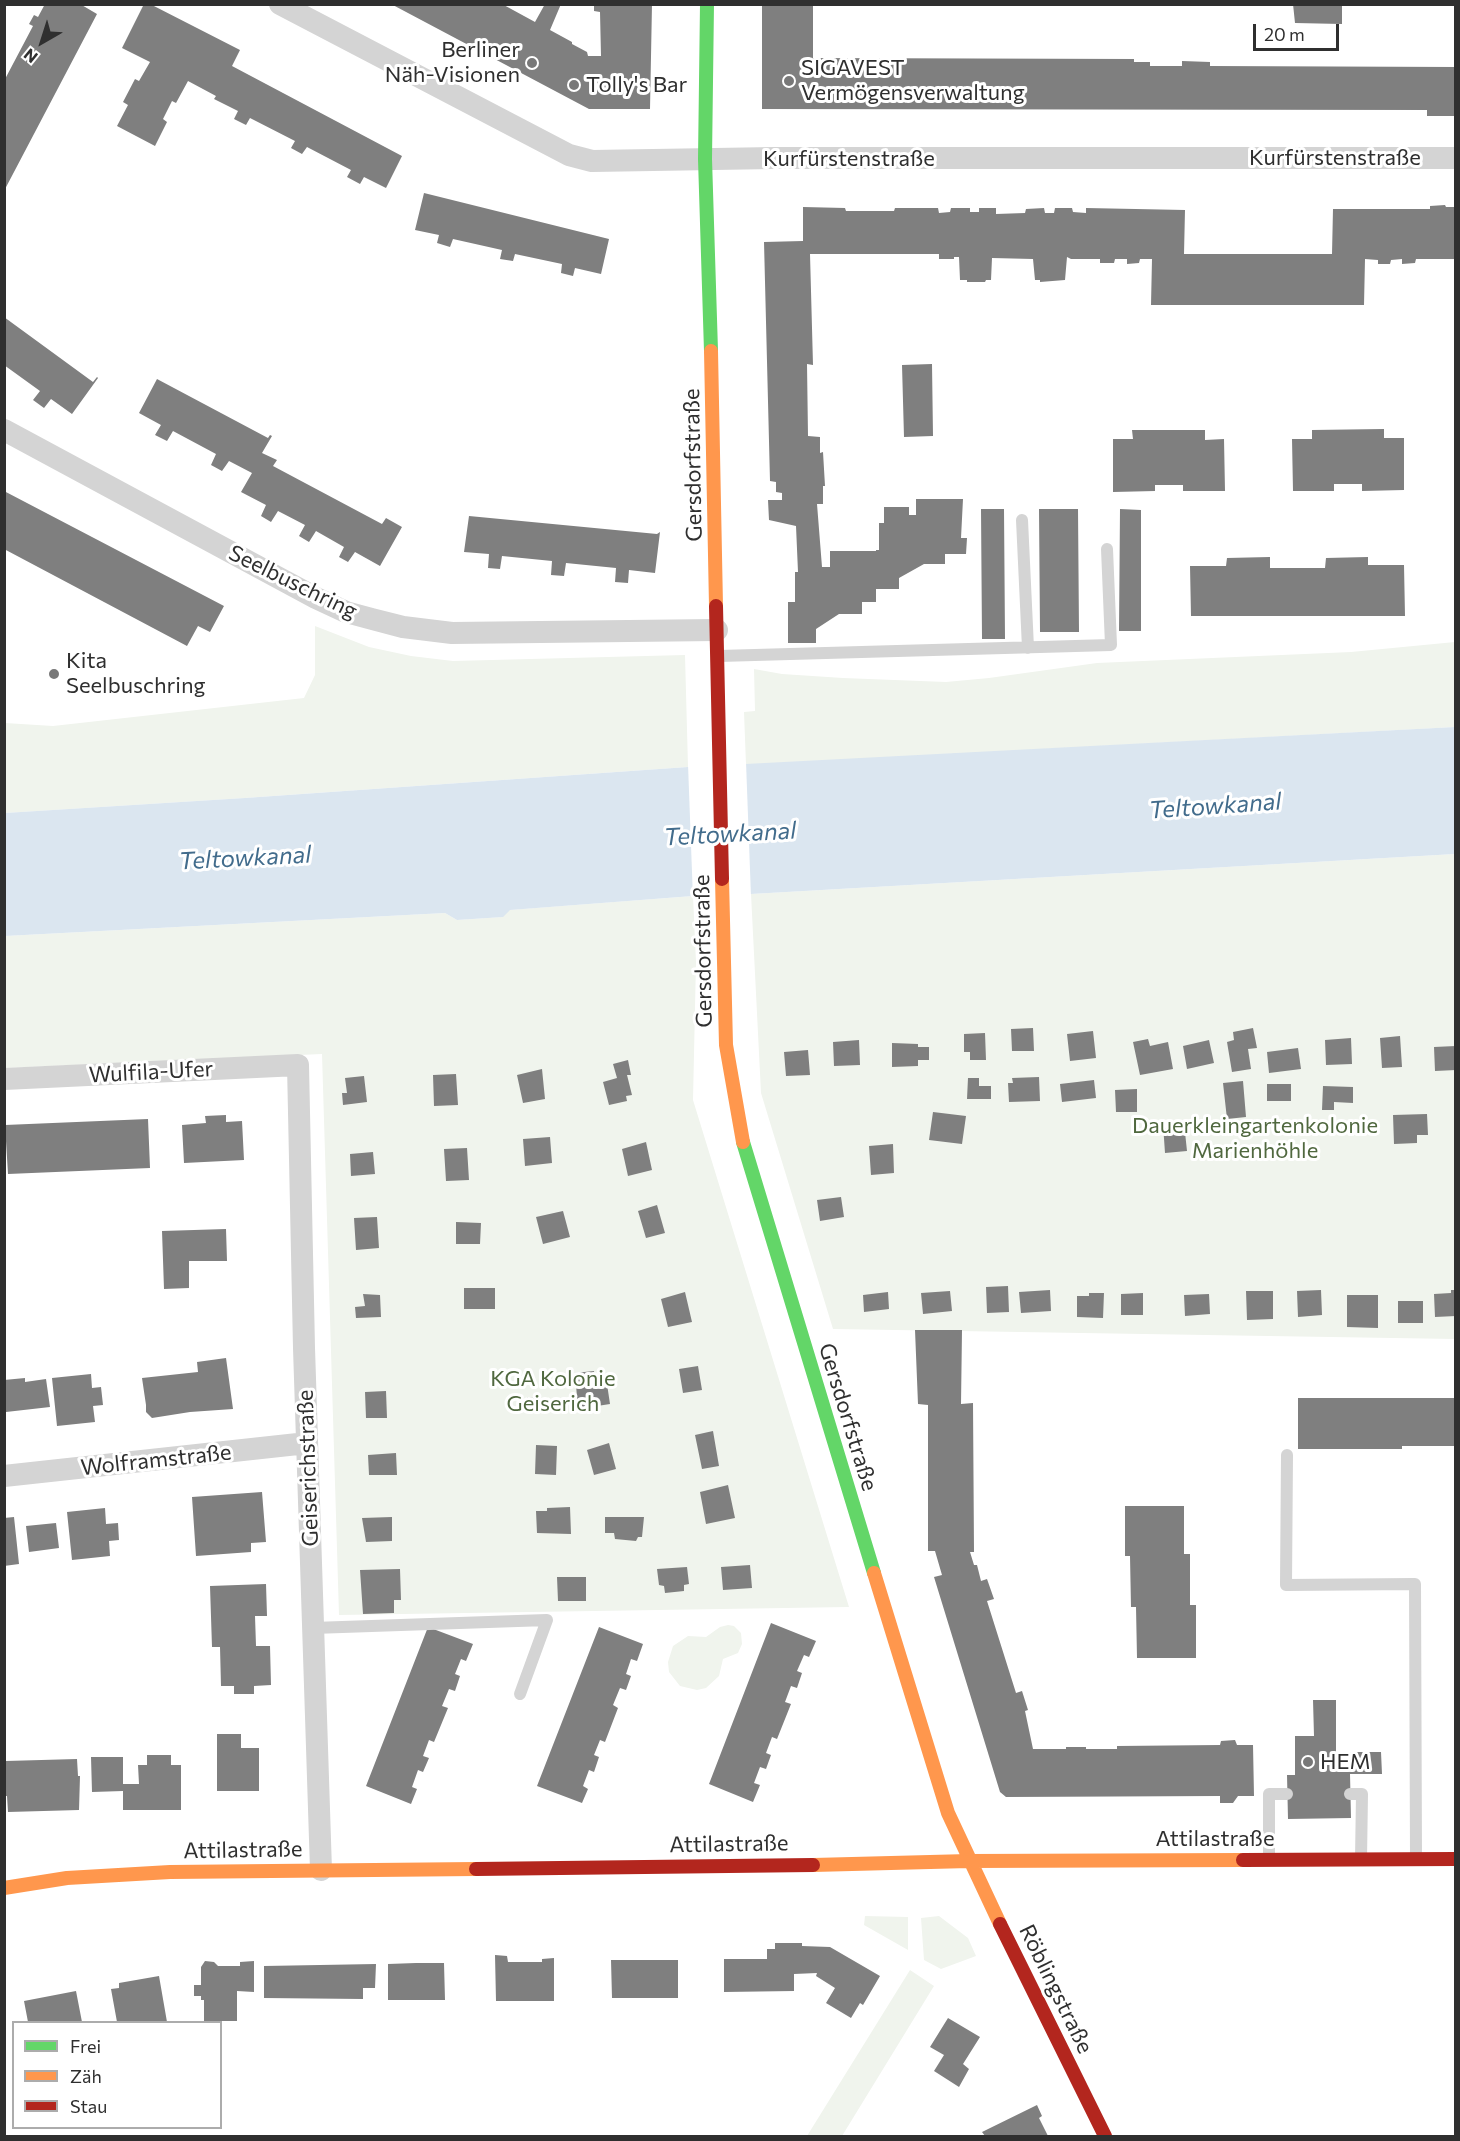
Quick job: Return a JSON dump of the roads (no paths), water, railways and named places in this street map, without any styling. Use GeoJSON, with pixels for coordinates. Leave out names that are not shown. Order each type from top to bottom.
{"type":"FeatureCollection","features":[{"type":"Feature","properties":{"kind":"street","name":"Kurfürstenstraße"},"geometry":{"type":"LineString","coordinates":[[280,4],[569,155],[592,161],[1455,158]]}},
{"type":"Feature","properties":{"kind":"street","name":"Gersdorfstraße"},"geometry":{"type":"LineString","coordinates":[[707,4],[705,159],[720,713],[726,1045],[745,1152],[935,1772],[948,1813],[969,1861]]}},
{"type":"Feature","properties":{"kind":"street","name":"Seelbuschring"},"geometry":{"type":"LineString","coordinates":[[4,430],[346,612],[403,627],[452,633],[717,630]]}},
{"type":"Feature","properties":{"kind":"street","name":"Wulfila-Ufer"},"geometry":{"type":"LineString","coordinates":[[4,1079],[298,1065]]}},
{"type":"Feature","properties":{"kind":"street","name":"Geiserichstraße"},"geometry":{"type":"LineString","coordinates":[[298,1065],[321,1870]]}},
{"type":"Feature","properties":{"kind":"street","name":"Wolframstraße"},"geometry":{"type":"LineString","coordinates":[[4,1476],[307,1443]]}},
{"type":"Feature","properties":{"kind":"street","name":"Attilastraße"},"geometry":{"type":"LineString","coordinates":[[4,1888],[104,1875],[321,1870],[893,1864],[969,1861],[1455,1859]]}},
{"type":"Feature","properties":{"kind":"street","name":"Röblingstraße"},"geometry":{"type":"LineString","coordinates":[[969,1861],[1105,2136]]}},
{"type":"Feature","properties":{"kind":"lane"},"geometry":{"type":"LineString","coordinates":[[1022,520],[1028,648]]}},
{"type":"Feature","properties":{"kind":"lane"},"geometry":{"type":"LineString","coordinates":[[718,656],[1111,645],[1107,549]]}},
{"type":"Feature","properties":{"kind":"lane"},"geometry":{"type":"LineString","coordinates":[[1287,1455],[1286,1585],[1415,1584],[1416,1859]]}},
{"type":"Feature","properties":{"kind":"lane"},"geometry":{"type":"LineString","coordinates":[[313,1628],[547,1620],[519,1694]]}},
{"type":"Feature","properties":{"kind":"lane"},"geometry":{"type":"LineString","coordinates":[[1269,1860],[1269,1794],[1287,1794]]}},
{"type":"Feature","properties":{"kind":"lane"},"geometry":{"type":"LineString","coordinates":[[1350,1794],[1362,1794],[1361,1860]]}},
{"type":"Feature","properties":{"kind":"water","name":"Teltowkanal"},"geometry":{"type":"Polygon","coordinates":[[[1455,727],[1455,854],[693,896],[510,910],[503,917],[457,920],[445,913],[5,936],[5,813],[688,767],[1455,727]]]}},
{"type":"Feature","properties":{"kind":"place","name":"Berliner Näh-Visionen"},"geometry":{"type":"Point","coordinates":[532,63]}},
{"type":"Feature","properties":{"kind":"place","name":"SIGAVEST Vermögensverwaltung"},"geometry":{"type":"Point","coordinates":[789,81]}},
{"type":"Feature","properties":{"kind":"place","name":"Tolly's Bar"},"geometry":{"type":"Point","coordinates":[574,85]}},
{"type":"Feature","properties":{"kind":"place","name":"Kita Seelbuschring"},"geometry":{"type":"Point","coordinates":[54,674]}},
{"type":"Feature","properties":{"kind":"place","name":"HEM"},"geometry":{"type":"Point","coordinates":[1308,1762]}},
{"type":"Feature","properties":{"kind":"park label","name":"Dauerkleingartenkolonie Marienhöhle"},"geometry":{"type":"Point","coordinates":[1255,1138]}},
{"type":"Feature","properties":{"kind":"park label","name":"KGA Kolonie Geiserich"},"geometry":{"type":"Point","coordinates":[553,1392]}}]}
